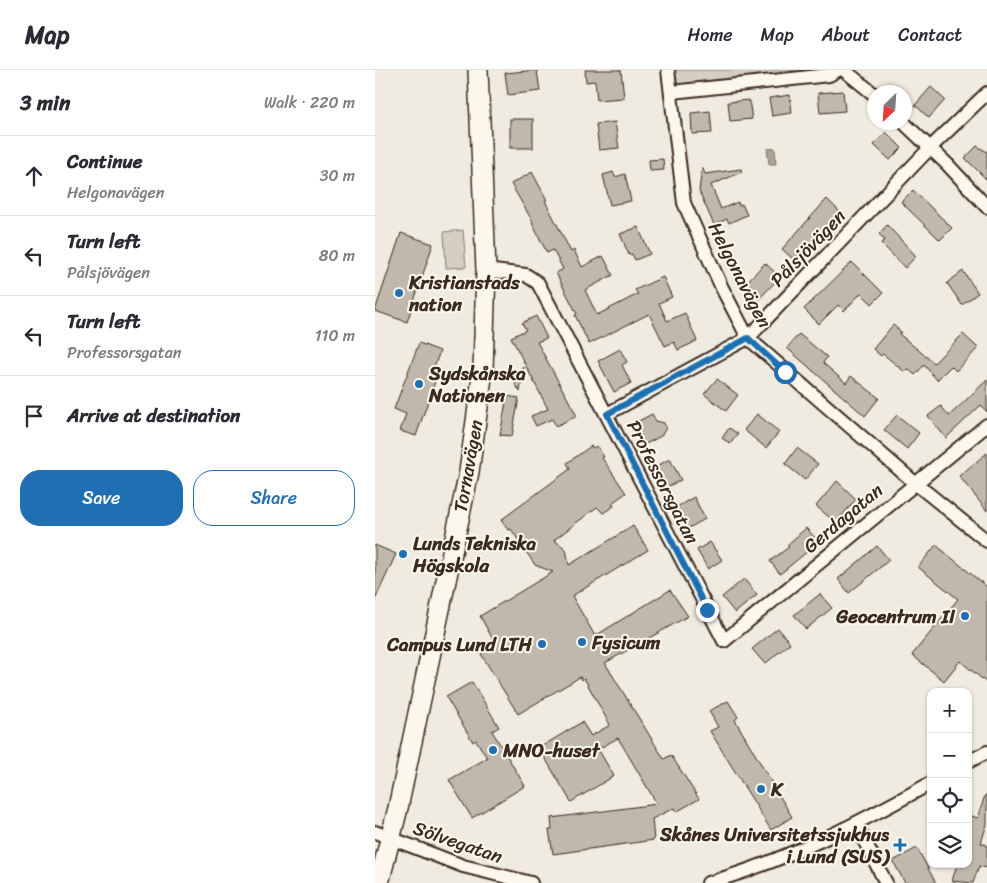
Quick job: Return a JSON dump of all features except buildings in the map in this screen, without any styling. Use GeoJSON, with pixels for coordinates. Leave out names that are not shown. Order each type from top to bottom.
{"type":"FeatureCollection","features":[{"type":"Feature","properties":{"kind":"main road","name":"Tornavägen"},"geometry":{"type":"LineString","coordinates":[[379,883],[382,835],[469,472],[483,370],[486,270],[478,70]]}},
{"type":"Feature","properties":{"kind":"street","name":"Helgonavägen"},"geometry":{"type":"LineString","coordinates":[[668,70],[684,203],[722,288],[748,338],[915,483],[987,541]]}},
{"type":"Feature","properties":{"kind":"street"},"geometry":{"type":"LineString","coordinates":[[672,92],[829,75],[838,70]]}},
{"type":"Feature","properties":{"kind":"street"},"geometry":{"type":"LineString","coordinates":[[844,70],[867,89]]}},
{"type":"Feature","properties":{"kind":"street","name":"Pålsjövägen"},"geometry":{"type":"LineString","coordinates":[[607,414],[748,338],[930,148],[987,93]]}},
{"type":"Feature","properties":{"kind":"street"},"geometry":{"type":"LineString","coordinates":[[911,130],[987,208]]}},
{"type":"Feature","properties":{"kind":"street","name":"Professorsgatan"},"geometry":{"type":"LineString","coordinates":[[486,270],[525,275],[538,283],[724,641]]}},
{"type":"Feature","properties":{"kind":"street","name":"Gerdagatan"},"geometry":{"type":"LineString","coordinates":[[724,641],[987,425]]}},
{"type":"Feature","properties":{"kind":"street"},"geometry":{"type":"LineString","coordinates":[[972,760],[987,752]]}},
{"type":"Feature","properties":{"kind":"street"},"geometry":{"type":"LineString","coordinates":[[708,883],[760,867],[856,824],[927,785]]}},
{"type":"Feature","properties":{"kind":"street"},"geometry":{"type":"LineString","coordinates":[[856,824],[886,883]]}},
{"type":"Feature","properties":{"kind":"street","name":"Sölvegatan"},"geometry":{"type":"LineString","coordinates":[[382,835],[463,866],[531,883]]}},
{"type":"Feature","properties":{"kind":"shaded area"},"geometry":{"type":"Polygon","coordinates":[[[668,70],[838,70],[672,92],[668,70]]]}},
{"type":"Feature","properties":{"kind":"shaded area"},"geometry":{"type":"Polygon","coordinates":[[[775,148],[776,164],[769,164],[767,149],[775,148]]]}},
{"type":"Feature","properties":{"kind":"shaded area"},"geometry":{"type":"Polygon","coordinates":[[[463,230],[466,267],[446,268],[444,232],[463,230]]]}},
{"type":"Feature","properties":{"kind":"place","name":"Kristianstads nation"},"geometry":{"type":"Point","coordinates":[399,293]}},
{"type":"Feature","properties":{"kind":"place","name":"Sydskånska Nationen"},"geometry":{"type":"Point","coordinates":[419,384]}},
{"type":"Feature","properties":{"kind":"place","name":"Lunds Tekniska Högskola"},"geometry":{"type":"Point","coordinates":[403,554]}},
{"type":"Feature","properties":{"kind":"place","name":"Geocentrum II"},"geometry":{"type":"Point","coordinates":[965,616]}},
{"type":"Feature","properties":{"kind":"place","name":"Fysicum"},"geometry":{"type":"Point","coordinates":[582,642]}},
{"type":"Feature","properties":{"kind":"place","name":"Campus Lund LTH"},"geometry":{"type":"Point","coordinates":[542,644]}},
{"type":"Feature","properties":{"kind":"place","name":"MNO-huset"},"geometry":{"type":"Point","coordinates":[493,750]}},
{"type":"Feature","properties":{"kind":"place","name":"K"},"geometry":{"type":"Point","coordinates":[761,789]}},
{"type":"Feature","properties":{"kind":"place","name":"Skånes Universitetssjukhus i Lund (SUS)"},"geometry":{"type":"Point","coordinates":[900,845]}},
{"type":"Feature","properties":{"kind":"route"},"geometry":{"type":"LineString","coordinates":[[707,610],[607,414],[748,338],[785,372]]}}]}
